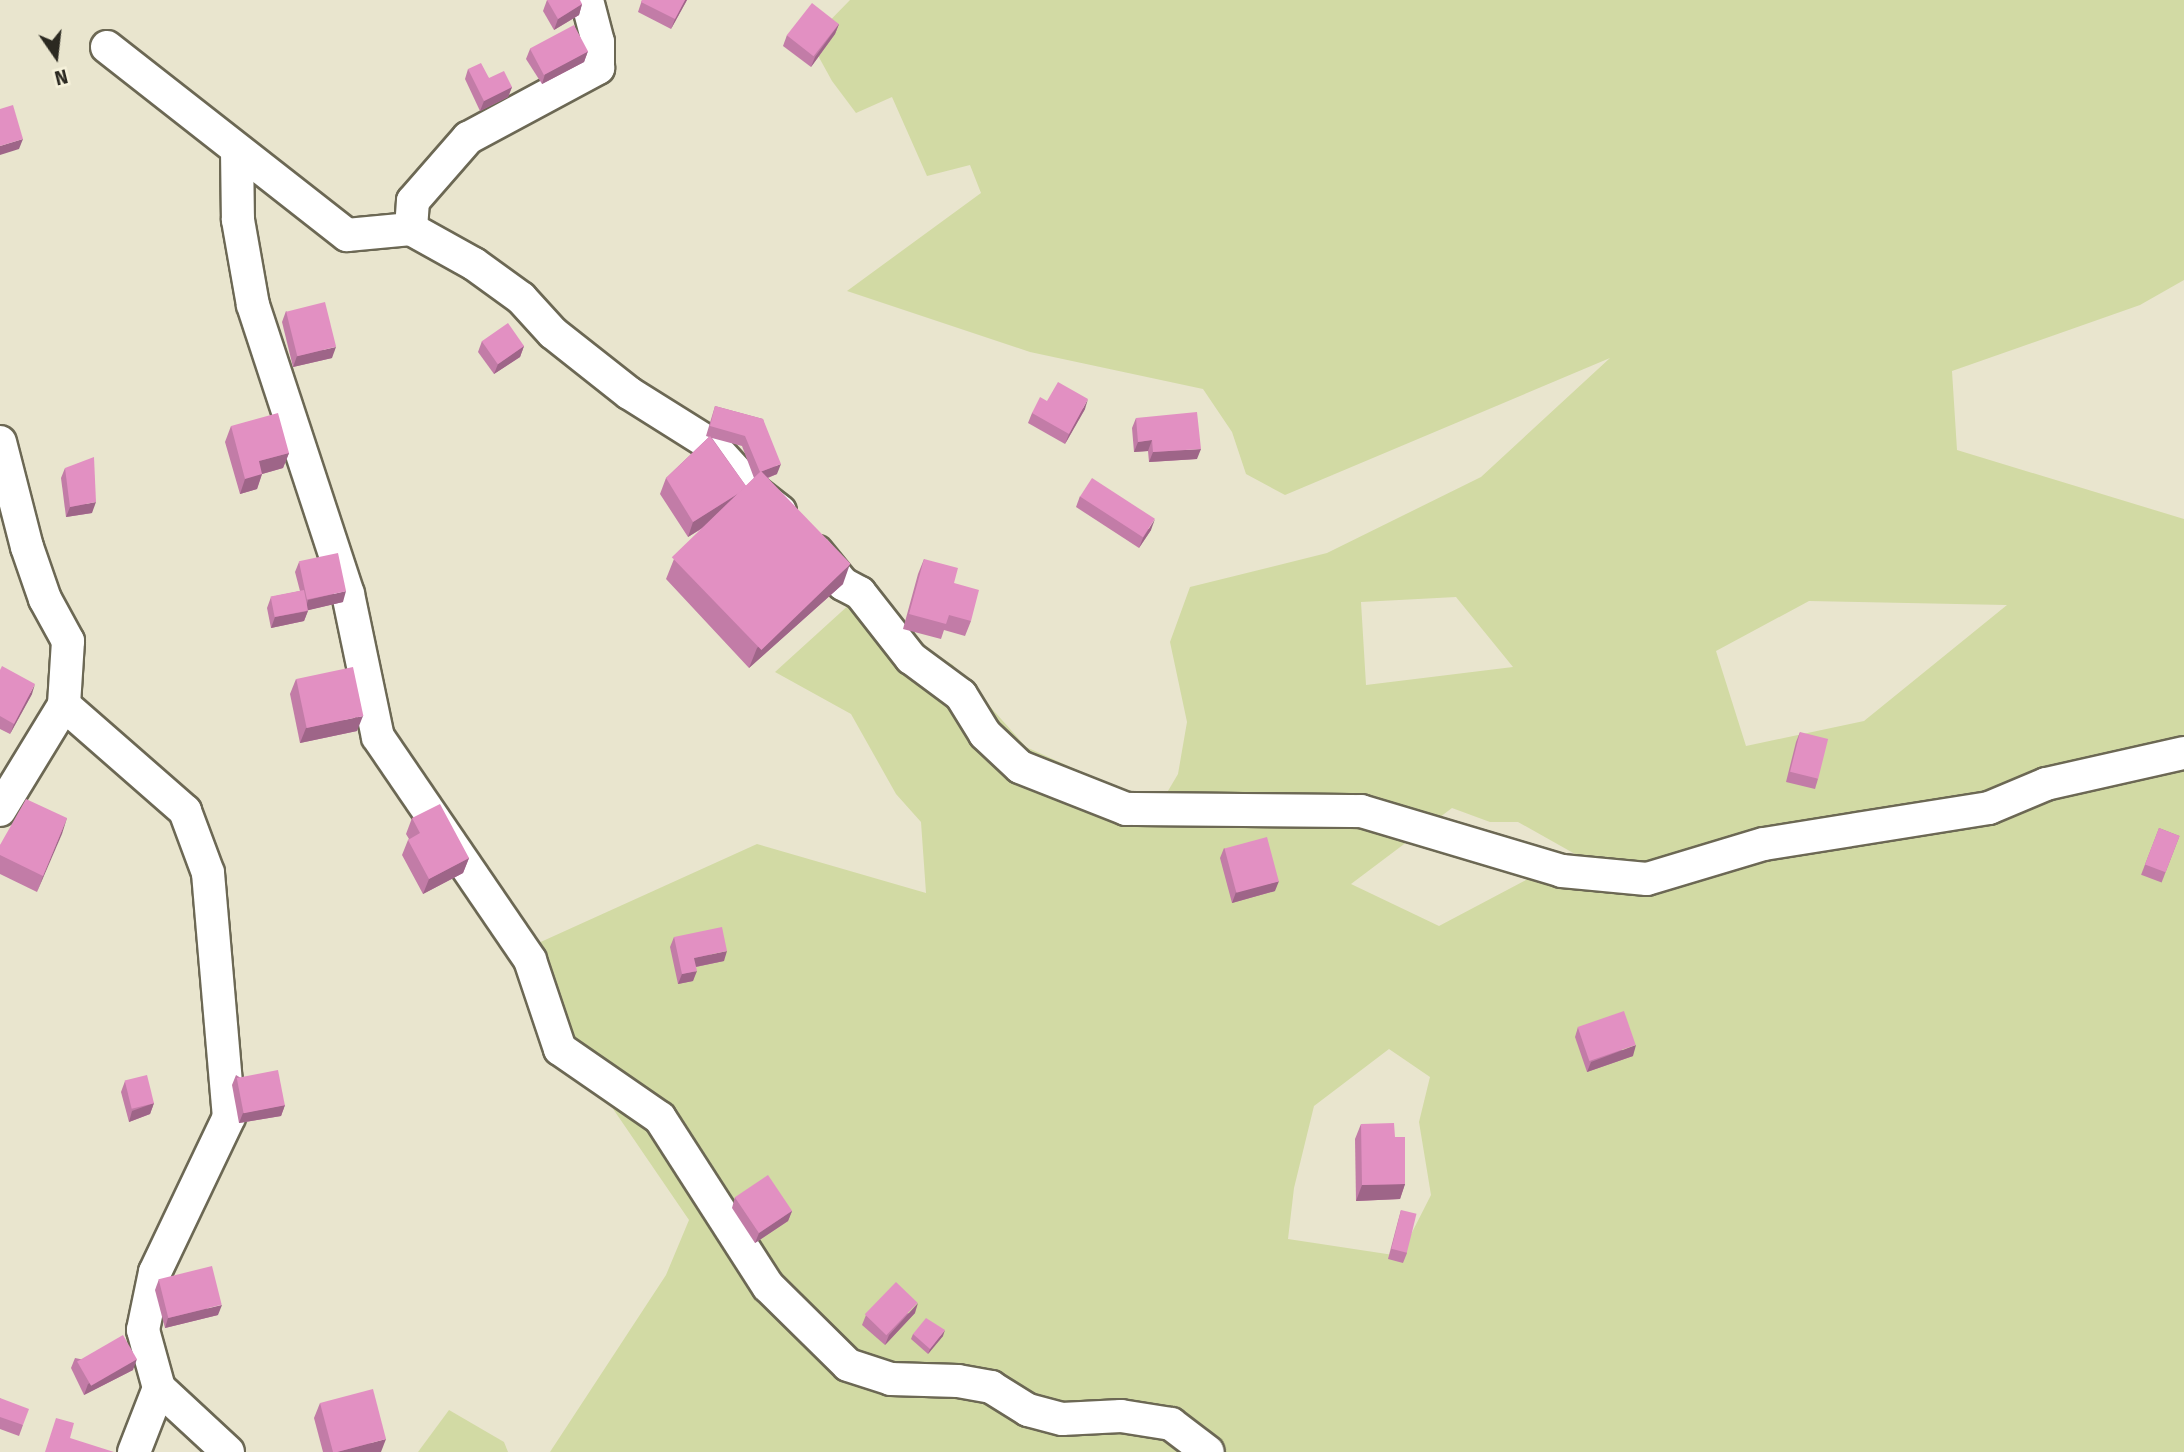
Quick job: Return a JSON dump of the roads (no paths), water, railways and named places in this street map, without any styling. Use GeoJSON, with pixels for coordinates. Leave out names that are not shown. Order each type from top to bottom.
{"type":"FeatureCollection","features":[{"type":"Feature","properties":{"kind":"street"},"geometry":{"type":"LineString","coordinates":[[411,229],[412,201],[468,138],[598,68],[598,42],[587,0]]}},
{"type":"Feature","properties":{"kind":"street"},"geometry":{"type":"LineString","coordinates":[[107,47],[347,235],[411,229],[483,271],[629,393],[712,446],[754,491],[791,520],[843,584],[860,593],[911,658],[961,695],[985,734],[1020,767],[1126,809],[1361,811],[1562,870],[1647,879],[1764,844],[1989,808],[2046,784],[2184,753]]}},
{"type":"Feature","properties":{"kind":"street"},"geometry":{"type":"LineString","coordinates":[[237,151],[238,220],[253,306],[348,594],[378,737],[388,758],[480,880],[530,960],[560,1049],[660,1118],[768,1286],[848,1365],[891,1379],[958,1381],[991,1387],[1028,1410],[1062,1419],[1121,1416],[1171,1424],[1208,1452]]}},
{"type":"Feature","properties":{"kind":"street"},"geometry":{"type":"LineString","coordinates":[[0,442],[27,547],[45,599],[68,641],[64,705],[0,810]]}},
{"type":"Feature","properties":{"kind":"street"},"geometry":{"type":"LineString","coordinates":[[64,705],[112,742],[185,811],[208,873],[229,1117],[155,1272],[143,1330],[159,1388],[228,1452]]}},
{"type":"Feature","properties":{"kind":"street"},"geometry":{"type":"LineString","coordinates":[[134,1452],[159,1388]]}}]}
